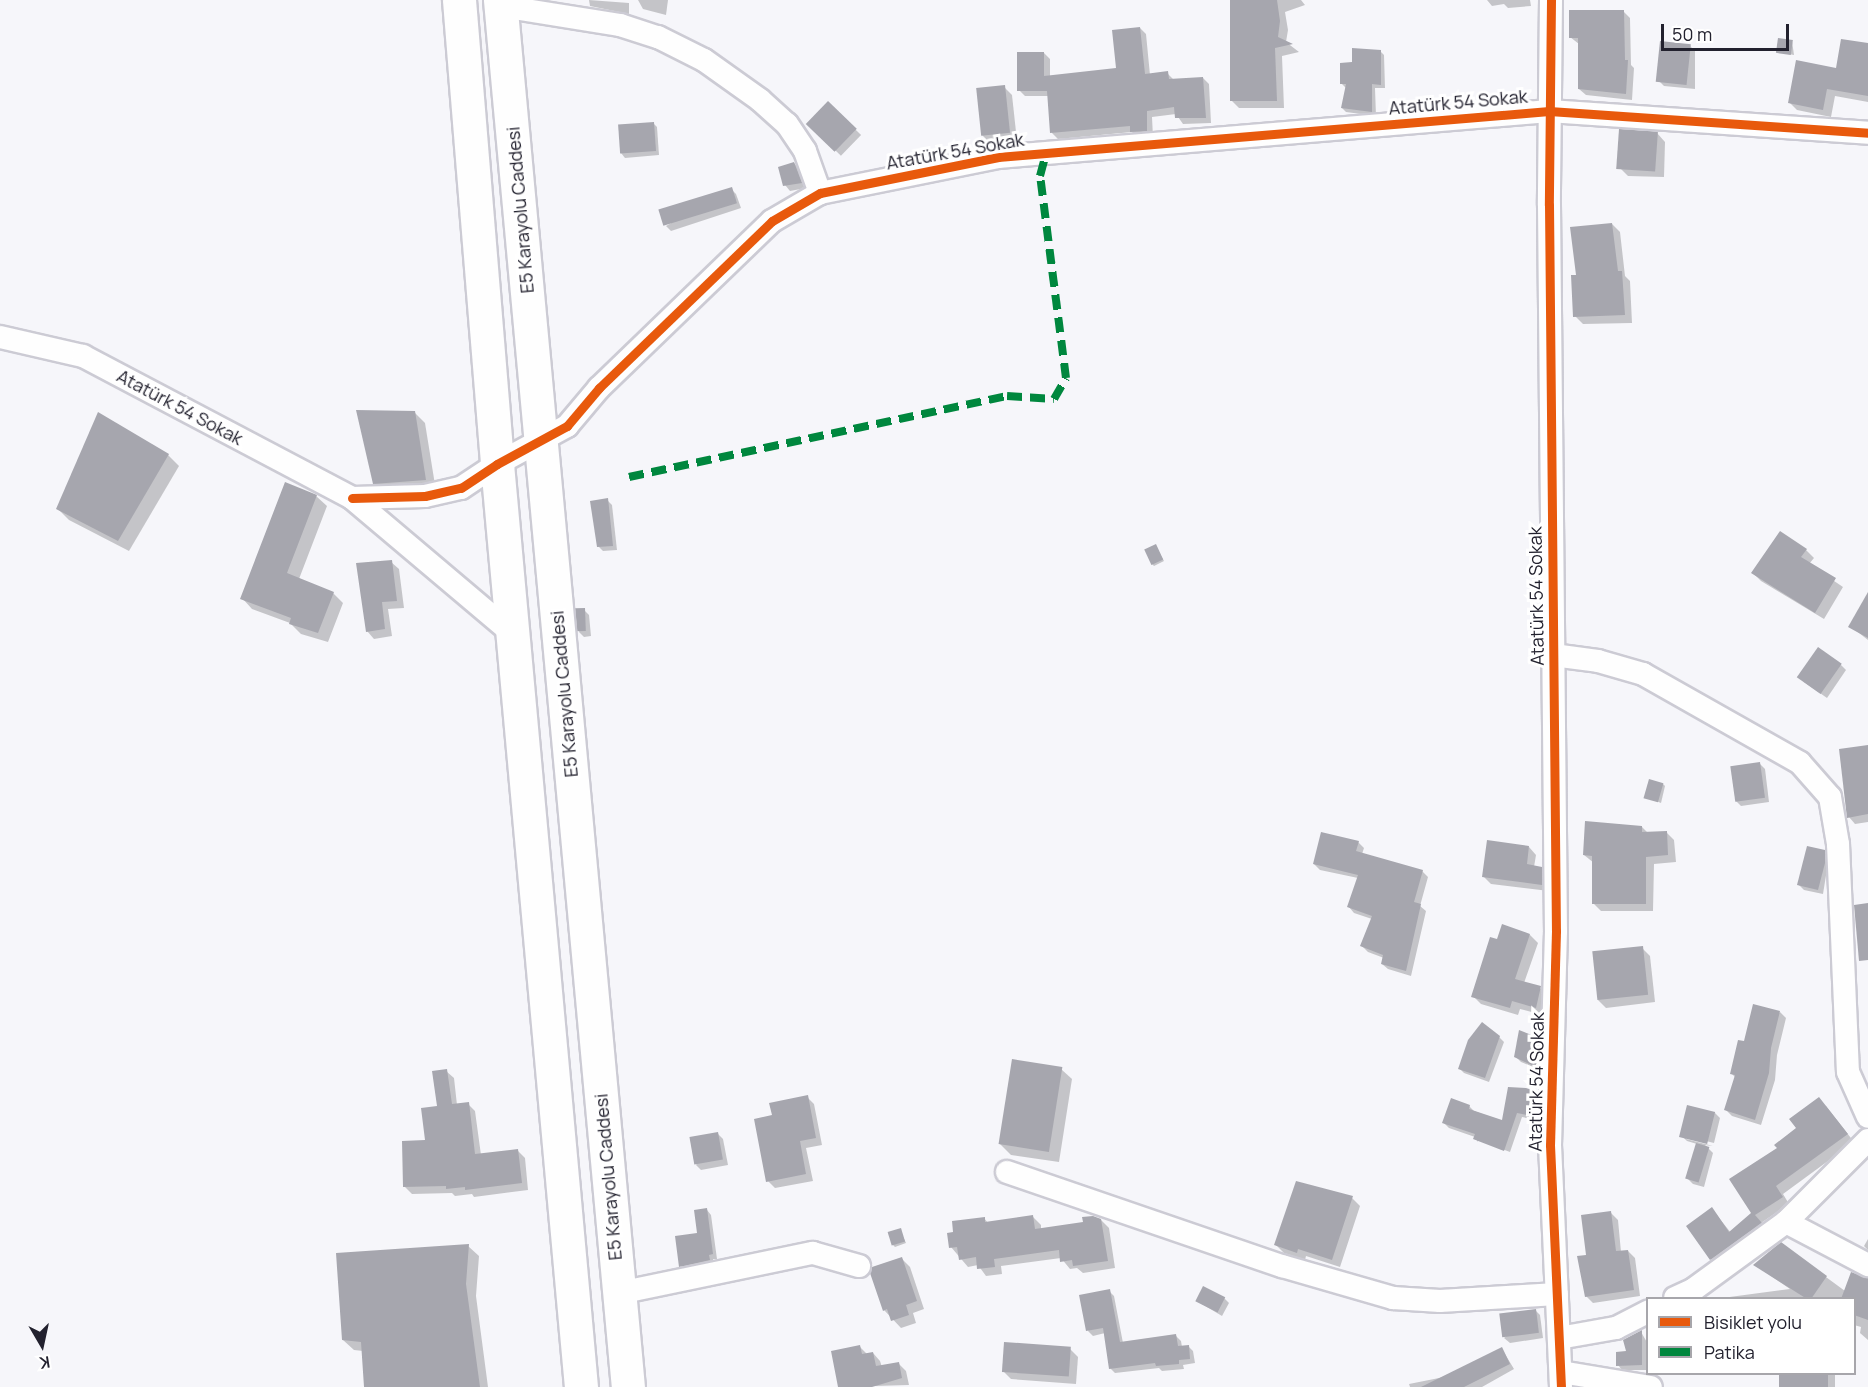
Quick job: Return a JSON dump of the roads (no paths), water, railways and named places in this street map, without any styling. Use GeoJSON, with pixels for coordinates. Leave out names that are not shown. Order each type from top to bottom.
{"type":"FeatureCollection","features":[{"type":"Feature","properties":{"kind":"highway"},"geometry":{"type":"LineString","coordinates":[[459,0],[497,464],[581,1387]]}},
{"type":"Feature","properties":{"kind":"highway","name":"E5 Karayolu Caddesi"},"geometry":{"type":"LineString","coordinates":[[501,3],[628,1387]]}},
{"type":"Feature","properties":{"kind":"street"},"geometry":{"type":"LineString","coordinates":[[1551,0],[1550,111],[1868,133]]}},
{"type":"Feature","properties":{"kind":"street"},"geometry":{"type":"LineString","coordinates":[[501,3],[620,25],[658,37],[704,60],[760,100],[787,124],[805,151],[820,193]]}},
{"type":"Feature","properties":{"kind":"street","name":"Atatürk 54 Sokak"},"geometry":{"type":"LineString","coordinates":[[352,498],[425,496],[461,488],[497,464],[567,426],[599,388],[772,221],[820,193],[998,157],[1550,111],[1556,931],[1550,1145],[1561,1379]]}},
{"type":"Feature","properties":{"kind":"street","name":"Atatürk 54 Sokak"},"geometry":{"type":"LineString","coordinates":[[0,338],[83,356],[352,498],[513,634]]}},
{"type":"Feature","properties":{"kind":"street"},"geometry":{"type":"LineString","coordinates":[[1553,655],[1598,661],[1643,674],[1800,763],[1830,797],[1838,844],[1848,1072],[1868,1117]]}},
{"type":"Feature","properties":{"kind":"street"},"geometry":{"type":"LineString","coordinates":[[1680,1297],[1786,1222],[1868,1140]]}},
{"type":"Feature","properties":{"kind":"street"},"geometry":{"type":"LineString","coordinates":[[1007,1172],[1282,1266],[1393,1298],[1440,1301],[1557,1294]]}},
{"type":"Feature","properties":{"kind":"street"},"geometry":{"type":"LineString","coordinates":[[1786,1222],[1868,1265]]}},
{"type":"Feature","properties":{"kind":"street"},"geometry":{"type":"LineString","coordinates":[[619,1293],[813,1253],[859,1266]]}},
{"type":"Feature","properties":{"kind":"street"},"geometry":{"type":"LineString","coordinates":[[1559,1338],[1616,1328],[1646,1313]]}},
{"type":"Feature","properties":{"kind":"street"},"geometry":{"type":"LineString","coordinates":[[1561,1379],[1651,1387]]}}]}
